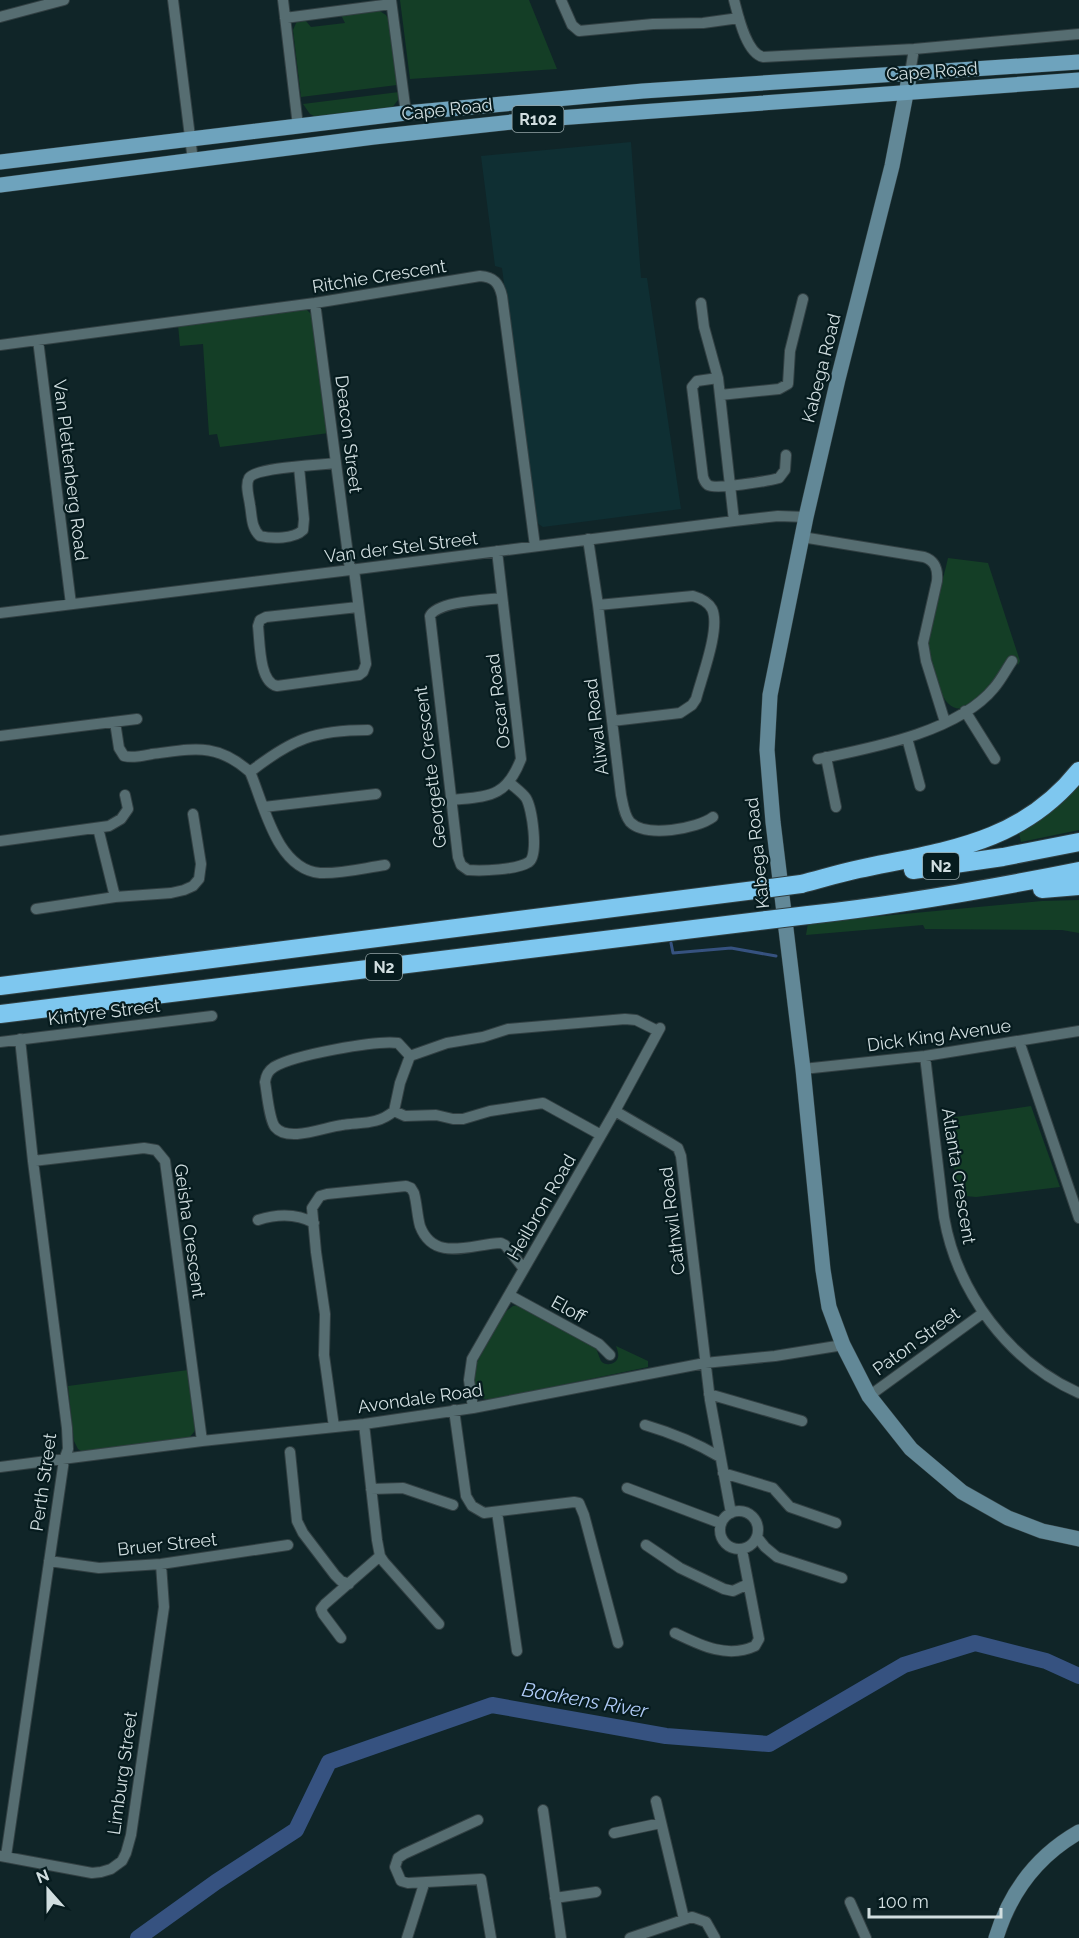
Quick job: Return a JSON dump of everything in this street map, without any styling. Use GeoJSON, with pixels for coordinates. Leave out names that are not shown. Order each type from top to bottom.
{"type":"FeatureCollection","features":[{"type":"Feature","properties":{"kind":"highway"},"geometry":{"type":"LineString","coordinates":[[801,884],[857,869],[927,856],[998,834],[1021,822],[1046,804],[1070,783],[1079,771]]}},
{"type":"Feature","properties":{"kind":"highway","name":"N2"},"geometry":{"type":"LineString","coordinates":[[0,986],[801,884],[980,860],[1079,842]]}},
{"type":"Feature","properties":{"kind":"highway","name":"N2"},"geometry":{"type":"LineString","coordinates":[[0,1014],[874,908],[1079,872]]}},
{"type":"Feature","properties":{"kind":"highway"},"geometry":{"type":"LineString","coordinates":[[874,908],[1079,886]]}},
{"type":"Feature","properties":{"kind":"main road","name":"Cape Road"},"geometry":{"type":"LineString","coordinates":[[0,162],[406,113],[643,91],[1079,62]]}},
{"type":"Feature","properties":{"kind":"main road","name":"Cape Road"},"geometry":{"type":"LineString","coordinates":[[0,185],[374,137],[530,120],[1079,80]]}},
{"type":"Feature","properties":{"kind":"street"},"geometry":{"type":"LineString","coordinates":[[0,17],[64,0]]}},
{"type":"Feature","properties":{"kind":"street"},"geometry":{"type":"LineString","coordinates":[[173,0],[193,161]]}},
{"type":"Feature","properties":{"kind":"street"},"geometry":{"type":"LineString","coordinates":[[283,0],[297,126]]}},
{"type":"Feature","properties":{"kind":"street"},"geometry":{"type":"LineString","coordinates":[[561,0],[572,25],[579,32],[653,24],[703,23],[739,18]]}},
{"type":"Feature","properties":{"kind":"street"},"geometry":{"type":"LineString","coordinates":[[734,0],[751,48],[756,55],[763,57],[914,49],[1079,34]]}},
{"type":"Feature","properties":{"kind":"street"},"geometry":{"type":"LineString","coordinates":[[285,18],[391,2],[406,113]]}},
{"type":"Feature","properties":{"kind":"street","name":"Kabega Road"},"geometry":{"type":"LineString","coordinates":[[914,49],[892,166],[806,517],[770,695],[767,750],[777,865],[804,1069],[823,1270],[829,1307],[843,1345],[869,1396],[910,1449],[962,1492],[1008,1518],[1042,1531],[1079,1539]]}},
{"type":"Feature","properties":{"kind":"street","name":"Ritchie Crescent"},"geometry":{"type":"LineString","coordinates":[[0,345],[315,303],[480,276],[495,280],[502,296],[535,546]]}},
{"type":"Feature","properties":{"kind":"street"},"geometry":{"type":"LineString","coordinates":[[720,395],[779,389],[788,384],[790,351],[803,299]]}},
{"type":"Feature","properties":{"kind":"street","name":"Deacon Street"},"geometry":{"type":"LineString","coordinates":[[315,303],[336,463],[358,607],[366,664],[359,675],[278,686],[271,684],[264,671],[258,626],[260,621],[266,617],[358,607]]}},
{"type":"Feature","properties":{"kind":"street"},"geometry":{"type":"LineString","coordinates":[[701,303],[704,327],[718,378],[734,521]]}},
{"type":"Feature","properties":{"kind":"street","name":"Van Plettenberg Road"},"geometry":{"type":"LineString","coordinates":[[38,340],[70,604]]}},
{"type":"Feature","properties":{"kind":"street"},"geometry":{"type":"LineString","coordinates":[[718,378],[697,381],[693,384],[692,392],[705,481],[711,486],[779,478],[785,470],[786,455]]}},
{"type":"Feature","properties":{"kind":"street"},"geometry":{"type":"LineString","coordinates":[[299,467],[303,530],[284,537],[260,536],[253,525],[248,488],[250,476],[263,471],[299,467],[336,463]]}},
{"type":"Feature","properties":{"kind":"street","name":"Van der Stel Street"},"geometry":{"type":"LineString","coordinates":[[0,613],[734,521],[778,516],[806,517]]}},
{"type":"Feature","properties":{"kind":"street"},"geometry":{"type":"LineString","coordinates":[[802,537],[930,559],[937,568],[938,574],[924,635],[924,652],[945,722]]}},
{"type":"Feature","properties":{"kind":"street","name":"Aliwal Road"},"geometry":{"type":"LineString","coordinates":[[588,539],[621,795],[626,817],[632,824],[645,830],[691,826],[713,817]]}},
{"type":"Feature","properties":{"kind":"street","name":"Oscar Road"},"geometry":{"type":"LineString","coordinates":[[497,551],[521,750],[521,759],[517,769],[508,782]]}},
{"type":"Feature","properties":{"kind":"street"},"geometry":{"type":"LineString","coordinates":[[598,606],[693,596],[707,603],[713,614],[715,627],[696,699],[692,705],[680,713],[612,721]]}},
{"type":"Feature","properties":{"kind":"street","name":"Georgette Crescent"},"geometry":{"type":"LineString","coordinates":[[502,598],[444,606],[432,611],[430,616],[430,633],[458,857],[464,868],[468,870],[522,865],[529,861],[534,852],[529,804],[523,795],[508,782]]}},
{"type":"Feature","properties":{"kind":"street"},"geometry":{"type":"LineString","coordinates":[[836,807],[822,758],[907,738],[945,722],[965,711],[994,689],[1012,661]]}},
{"type":"Feature","properties":{"kind":"street"},"geometry":{"type":"LineString","coordinates":[[965,711],[995,759]]}},
{"type":"Feature","properties":{"kind":"street"},"geometry":{"type":"LineString","coordinates":[[0,736],[137,719]]}},
{"type":"Feature","properties":{"kind":"street"},"geometry":{"type":"LineString","coordinates":[[115,722],[119,748],[124,756],[208,750],[220,751],[229,755],[250,772],[278,842],[303,866],[318,873],[330,873],[385,865]]}},
{"type":"Feature","properties":{"kind":"street"},"geometry":{"type":"LineString","coordinates":[[250,772],[299,739],[328,733],[368,730]]}},
{"type":"Feature","properties":{"kind":"street"},"geometry":{"type":"LineString","coordinates":[[907,738],[920,786]]}},
{"type":"Feature","properties":{"kind":"street"},"geometry":{"type":"LineString","coordinates":[[452,800],[498,793],[508,782]]}},
{"type":"Feature","properties":{"kind":"street"},"geometry":{"type":"LineString","coordinates":[[264,807],[376,794]]}},
{"type":"Feature","properties":{"kind":"street"},"geometry":{"type":"LineString","coordinates":[[0,841],[99,828],[115,823],[128,810],[125,795]]}},
{"type":"Feature","properties":{"kind":"street"},"geometry":{"type":"LineString","coordinates":[[36,909],[115,897],[171,893],[193,886],[199,879],[201,864],[193,814]]}},
{"type":"Feature","properties":{"kind":"street"},"geometry":{"type":"LineString","coordinates":[[99,828],[115,897]]}},
{"type":"Feature","properties":{"kind":"street","name":"Kintyre Street"},"geometry":{"type":"LineString","coordinates":[[0,1042],[212,1016]]}},
{"type":"Feature","properties":{"kind":"street","name":"Heilbron Road"},"geometry":{"type":"LineString","coordinates":[[410,1056],[447,1043],[518,1028],[625,1019],[636,1020],[659,1029],[615,1111],[472,1359],[469,1380],[473,1408]]}},
{"type":"Feature","properties":{"kind":"street","name":"Dick King Avenue"},"geometry":{"type":"LineString","coordinates":[[804,1069],[925,1056],[1079,1031]]}},
{"type":"Feature","properties":{"kind":"street","name":"Perth Street"},"geometry":{"type":"LineString","coordinates":[[3,1856],[64,1460],[68,1449],[20,1039]]}},
{"type":"Feature","properties":{"kind":"street"},"geometry":{"type":"LineString","coordinates":[[1019,1041],[1079,1218]]}},
{"type":"Feature","properties":{"kind":"street"},"geometry":{"type":"LineString","coordinates":[[385,1042],[398,1043],[410,1056],[400,1083],[394,1111],[381,1120],[369,1123],[340,1125],[324,1130],[297,1133],[282,1132],[272,1122],[266,1076],[273,1068],[311,1053],[385,1042]]}},
{"type":"Feature","properties":{"kind":"street","name":"Atlanta Crescent"},"geometry":{"type":"LineString","coordinates":[[925,1056],[948,1236],[960,1271],[983,1313],[1015,1350],[1057,1383],[1079,1393]]}},
{"type":"Feature","properties":{"kind":"street"},"geometry":{"type":"LineString","coordinates":[[394,1111],[405,1116],[436,1115],[463,1119],[490,1111],[543,1103],[601,1135]]}},
{"type":"Feature","properties":{"kind":"street","name":"Cathwil Road"},"geometry":{"type":"LineString","coordinates":[[615,1111],[678,1148],[681,1156],[709,1394],[731,1513]]}},
{"type":"Feature","properties":{"kind":"street","name":"Geisha Crescent"},"geometry":{"type":"LineString","coordinates":[[33,1161],[144,1148],[156,1150],[165,1161],[202,1441]]}},
{"type":"Feature","properties":{"kind":"street"},"geometry":{"type":"LineString","coordinates":[[334,1427],[324,1355],[325,1314],[312,1208],[320,1196],[406,1186],[414,1193],[421,1227],[433,1245],[446,1250],[501,1243],[506,1245],[524,1269]]}},
{"type":"Feature","properties":{"kind":"street"},"geometry":{"type":"LineString","coordinates":[[258,1220],[285,1215],[305,1218],[314,1223]]}},
{"type":"Feature","properties":{"kind":"street","name":"Eloff"},"geometry":{"type":"LineString","coordinates":[[509,1295],[599,1344],[610,1355]]}},
{"type":"Feature","properties":{"kind":"street","name":"Paton Street"},"geometry":{"type":"LineString","coordinates":[[869,1396],[983,1313]]}},
{"type":"Feature","properties":{"kind":"street","name":"Avondale Road"},"geometry":{"type":"LineString","coordinates":[[0,1467],[202,1441],[364,1424],[473,1408],[705,1363],[775,1356],[843,1345]]}},
{"type":"Feature","properties":{"kind":"street"},"geometry":{"type":"LineString","coordinates":[[709,1394],[802,1421]]}},
{"type":"Feature","properties":{"kind":"street"},"geometry":{"type":"LineString","coordinates":[[454,1410],[465,1496],[471,1506],[484,1513],[579,1503],[618,1643]]}},
{"type":"Feature","properties":{"kind":"street"},"geometry":{"type":"LineString","coordinates":[[364,1424],[380,1556],[439,1624]]}},
{"type":"Feature","properties":{"kind":"street"},"geometry":{"type":"LineString","coordinates":[[645,1425],[675,1434],[720,1457]]}},
{"type":"Feature","properties":{"kind":"street"},"geometry":{"type":"LineString","coordinates":[[700,1445],[717,1439]]}},
{"type":"Feature","properties":{"kind":"street"},"geometry":{"type":"LineString","coordinates":[[291,1452],[297,1521],[303,1533],[335,1575],[341,1581],[349,1584]]}},
{"type":"Feature","properties":{"kind":"street"},"geometry":{"type":"LineString","coordinates":[[723,1473],[773,1488],[790,1507],[836,1523]]}},
{"type":"Feature","properties":{"kind":"street"},"geometry":{"type":"LineString","coordinates":[[371,1489],[403,1488],[453,1504]]}},
{"type":"Feature","properties":{"kind":"street"},"geometry":{"type":"LineString","coordinates":[[627,1488],[720,1523]]}},
{"type":"Feature","properties":{"kind":"street"},"geometry":{"type":"LineString","coordinates":[[741,1511],[750,1515],[758,1527],[757,1538],[751,1546],[742,1550],[732,1549],[723,1543],[719,1533],[720,1523],[731,1513],[741,1511]]}},
{"type":"Feature","properties":{"kind":"street"},"geometry":{"type":"LineString","coordinates":[[496,1512],[517,1651]]}},
{"type":"Feature","properties":{"kind":"street"},"geometry":{"type":"LineString","coordinates":[[757,1538],[777,1557],[842,1578]]}},
{"type":"Feature","properties":{"kind":"street","name":"Bruer Street"},"geometry":{"type":"LineString","coordinates":[[49,1561],[99,1568],[161,1564],[288,1545]]}},
{"type":"Feature","properties":{"kind":"street"},"geometry":{"type":"LineString","coordinates":[[646,1545],[680,1568],[724,1589],[733,1591],[748,1584]]}},
{"type":"Feature","properties":{"kind":"street"},"geometry":{"type":"LineString","coordinates":[[675,1633],[718,1651],[755,1646],[759,1639],[742,1550]]}},
{"type":"Feature","properties":{"kind":"street"},"geometry":{"type":"LineString","coordinates":[[341,1638],[321,1609],[380,1556]]}},
{"type":"Feature","properties":{"kind":"street","name":"Limburg Street"},"geometry":{"type":"LineString","coordinates":[[3,1856],[93,1873],[111,1869],[122,1861],[131,1835],[164,1607],[161,1564]]}},
{"type":"Feature","properties":{"kind":"street"},"geometry":{"type":"LineString","coordinates":[[656,1801],[684,1919]]}},
{"type":"Feature","properties":{"kind":"street"},"geometry":{"type":"LineString","coordinates":[[543,1810],[561,1938]]}},
{"type":"Feature","properties":{"kind":"street"},"geometry":{"type":"LineString","coordinates":[[478,1820],[398,1858],[395,1867],[401,1881],[424,1884],[481,1879],[491,1938]]}},
{"type":"Feature","properties":{"kind":"street"},"geometry":{"type":"LineString","coordinates":[[615,1833],[660,1823]]}},
{"type":"Feature","properties":{"kind":"street"},"geometry":{"type":"LineString","coordinates":[[996,1938],[1005,1913],[1027,1876],[1040,1860],[1079,1832]]}},
{"type":"Feature","properties":{"kind":"street"},"geometry":{"type":"LineString","coordinates":[[406,1938],[424,1884]]}},
{"type":"Feature","properties":{"kind":"street"},"geometry":{"type":"LineString","coordinates":[[555,1898],[596,1892]]}},
{"type":"Feature","properties":{"kind":"street"},"geometry":{"type":"LineString","coordinates":[[850,1902],[866,1938]]}},
{"type":"Feature","properties":{"kind":"street"},"geometry":{"type":"LineString","coordinates":[[630,1938],[692,1917],[700,1918],[710,1928],[715,1938]]}},
{"type":"Feature","properties":{"kind":"shaded area"},"geometry":{"type":"Polygon","coordinates":[[[631,142],[641,278],[647,278],[681,509],[543,527],[534,521],[502,268],[495,266],[481,156],[631,142]]]}},
{"type":"Feature","properties":{"kind":"green space"},"geometry":{"type":"Polygon","coordinates":[[[400,0],[529,0],[557,69],[410,79],[400,0]]]}},
{"type":"Feature","properties":{"kind":"green space"},"geometry":{"type":"Polygon","coordinates":[[[378,10],[389,20],[397,85],[301,97],[293,30],[297,21],[305,20],[311,27],[345,23],[341,15],[378,10]]]}},
{"type":"Feature","properties":{"kind":"green space"},"geometry":{"type":"Polygon","coordinates":[[[399,92],[398,100],[391,109],[318,118],[310,114],[303,104],[399,92]]]}},
{"type":"Feature","properties":{"kind":"green space"},"geometry":{"type":"Polygon","coordinates":[[[306,309],[312,315],[329,433],[220,447],[217,434],[209,435],[203,344],[180,346],[178,325],[306,309]]]}},
{"type":"Feature","properties":{"kind":"green space"},"geometry":{"type":"Polygon","coordinates":[[[948,558],[988,563],[1020,661],[1018,665],[1013,656],[977,700],[966,707],[956,708],[947,702],[939,687],[928,649],[932,622],[948,558]]]}},
{"type":"Feature","properties":{"kind":"green space"},"geometry":{"type":"Polygon","coordinates":[[[1079,786],[1079,830],[1021,842],[1018,828],[1049,811],[1079,786]]]}},
{"type":"Feature","properties":{"kind":"green space"},"geometry":{"type":"Polygon","coordinates":[[[1079,900],[1079,933],[1062,930],[925,929],[923,925],[806,935],[808,923],[1042,901],[1079,900]]]}},
{"type":"Feature","properties":{"kind":"green space"},"geometry":{"type":"Polygon","coordinates":[[[1031,1106],[1060,1187],[976,1197],[965,1196],[964,1188],[957,1190],[948,1118],[1031,1106]]]}},
{"type":"Feature","properties":{"kind":"green space"},"geometry":{"type":"Polygon","coordinates":[[[519,1305],[595,1346],[603,1363],[611,1364],[616,1361],[618,1354],[616,1346],[648,1361],[648,1367],[489,1400],[479,1397],[473,1385],[477,1362],[505,1312],[519,1305]]]}},
{"type":"Feature","properties":{"kind":"green space"},"geometry":{"type":"Polygon","coordinates":[[[188,1370],[195,1428],[188,1439],[83,1452],[78,1449],[74,1441],[68,1386],[188,1370]]]}},
{"type":"Feature","properties":{"kind":"waterway"},"geometry":{"type":"LineString","coordinates":[[671,943],[673,953],[731,948],[776,956]]}},
{"type":"Feature","properties":{"kind":"waterway","name":"Baakens River"},"geometry":{"type":"LineString","coordinates":[[138,1938],[216,1882],[296,1830],[329,1762],[492,1705],[666,1736],[769,1744],[904,1665],[975,1643],[1046,1661],[1079,1676]]}}]}
